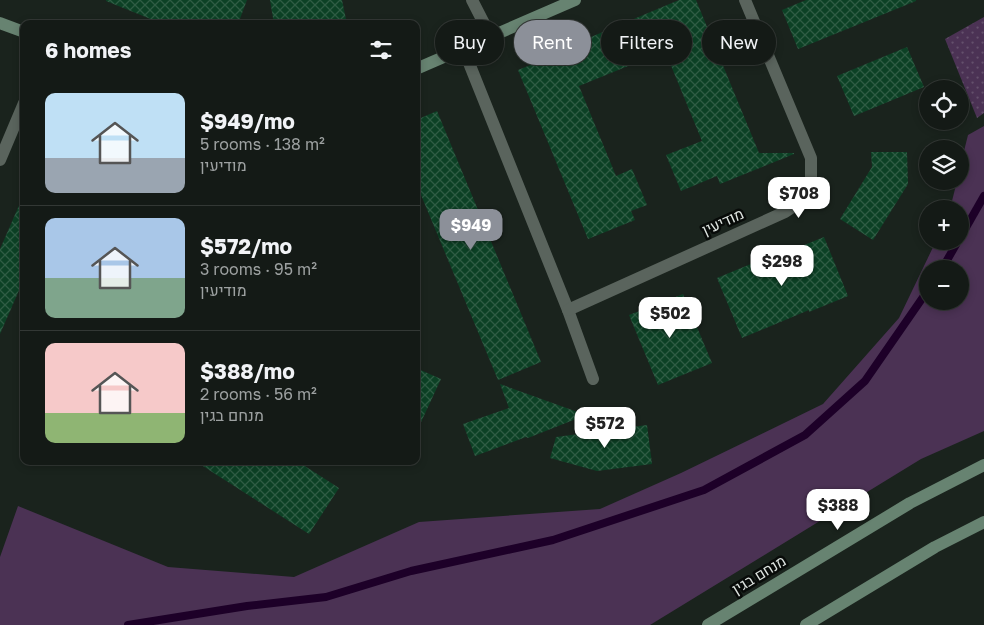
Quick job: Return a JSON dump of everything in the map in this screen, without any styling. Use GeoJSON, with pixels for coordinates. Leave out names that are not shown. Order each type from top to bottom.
{"type":"FeatureCollection","features":[{"type":"Feature","properties":{"kind":"main road"},"geometry":{"type":"LineString","coordinates":[[504,31],[575,0]]}},
{"type":"Feature","properties":{"kind":"main road"},"geometry":{"type":"LineString","coordinates":[[0,23],[20,30]]}},
{"type":"Feature","properties":{"kind":"main road"},"geometry":{"type":"LineString","coordinates":[[420,67],[435,61]]}},
{"type":"Feature","properties":{"kind":"main road","name":"מנחם בגין"},"geometry":{"type":"LineString","coordinates":[[708,625],[910,503],[984,465]]}},
{"type":"Feature","properties":{"kind":"main road"},"geometry":{"type":"LineString","coordinates":[[806,625],[935,547],[984,522]]}},
{"type":"Feature","properties":{"kind":"street"},"geometry":{"type":"LineString","coordinates":[[472,0],[482,20]]}},
{"type":"Feature","properties":{"kind":"street","name":"מודיעין"},"geometry":{"type":"LineString","coordinates":[[568,310],[785,212],[803,200],[812,180],[811,158],[745,0]]}},
{"type":"Feature","properties":{"kind":"street"},"geometry":{"type":"LineString","coordinates":[[470,65],[594,379]]}},
{"type":"Feature","properties":{"kind":"street"},"geometry":{"type":"LineString","coordinates":[[0,160],[20,112]]}},
{"type":"Feature","properties":{"kind":"shaded area"},"geometry":{"type":"Polygon","coordinates":[[[984,17],[984,113],[977,118],[969,98],[969,80],[962,80],[945,39],[984,17]]]}},
{"type":"Feature","properties":{"kind":"shaded area"},"geometry":{"type":"Polygon","coordinates":[[[984,126],[984,431],[921,459],[650,625],[0,625],[0,557],[18,506],[168,567],[294,577],[419,522],[600,509],[681,473],[823,404],[899,318],[919,276],[919,310],[969,310],[969,260],[927,260],[932,250],[969,250],[969,200],[952,200],[955,190],[969,190],[969,140],[967,140],[968,135],[984,126]]]}},
{"type":"Feature","properties":{"kind":"building"},"geometry":{"type":"Polygon","coordinates":[[[247,0],[240,20],[153,20],[106,1],[247,0]]]}},
{"type":"Feature","properties":{"kind":"building"},"geometry":{"type":"Polygon","coordinates":[[[270,0],[342,0],[346,20],[273,20],[270,0]]]}},
{"type":"Feature","properties":{"kind":"building"},"geometry":{"type":"Polygon","coordinates":[[[679,0],[696,0],[704,20],[702,20],[702,65],[723,65],[759,153],[794,154],[720,184],[717,176],[681,191],[666,155],[702,141],[671,65],[692,65],[692,20],[631,20],[679,0]]]}},
{"type":"Feature","properties":{"kind":"building"},"geometry":{"type":"Polygon","coordinates":[[[806,0],[916,1],[798,49],[782,10],[806,0]]]}},
{"type":"Feature","properties":{"kind":"building"},"geometry":{"type":"Polygon","coordinates":[[[601,33],[601,65],[631,65],[579,86],[616,176],[632,169],[647,205],[631,211],[635,220],[588,239],[518,70],[531,65],[591,65],[591,37],[601,33]]]}},
{"type":"Feature","properties":{"kind":"building"},"geometry":{"type":"Polygon","coordinates":[[[907,47],[921,80],[919,80],[919,89],[854,116],[837,76],[907,47]]]}},
{"type":"Feature","properties":{"kind":"building"},"geometry":{"type":"Polygon","coordinates":[[[437,111],[541,362],[498,380],[420,193],[420,118],[437,111]]]}},
{"type":"Feature","properties":{"kind":"building"},"geometry":{"type":"Polygon","coordinates":[[[871,152],[907,152],[908,184],[873,240],[840,219],[872,167],[871,152]]]}},
{"type":"Feature","properties":{"kind":"building"},"geometry":{"type":"Polygon","coordinates":[[[20,203],[20,288],[0,334],[0,249],[20,203]]]}},
{"type":"Feature","properties":{"kind":"building"},"geometry":{"type":"Polygon","coordinates":[[[824,237],[848,296],[742,338],[717,278],[824,237]]]}},
{"type":"Feature","properties":{"kind":"building"},"geometry":{"type":"Polygon","coordinates":[[[683,294],[712,363],[658,385],[629,315],[683,294]]]}},
{"type":"Feature","properties":{"kind":"building"},"geometry":{"type":"Polygon","coordinates":[[[420,370],[441,379],[420,424],[420,370]]]}},
{"type":"Feature","properties":{"kind":"building"},"geometry":{"type":"Polygon","coordinates":[[[500,384],[586,415],[475,456],[463,424],[509,408],[500,384]]]}},
{"type":"Feature","properties":{"kind":"building"},"geometry":{"type":"Polygon","coordinates":[[[647,425],[652,464],[597,471],[550,458],[556,437],[647,425]]]}},
{"type":"Feature","properties":{"kind":"building"},"geometry":{"type":"Polygon","coordinates":[[[201,465],[303,465],[339,488],[309,534],[201,465]]]}},
{"type":"Feature","properties":{"kind":"waterway"},"geometry":{"type":"LineString","coordinates":[[969,222],[984,196]]}},
{"type":"Feature","properties":{"kind":"waterway"},"geometry":{"type":"LineString","coordinates":[[947,260],[953,250]]}},
{"type":"Feature","properties":{"kind":"waterway"},"geometry":{"type":"LineString","coordinates":[[128,625],[247,606],[326,597],[411,571],[553,540],[704,490],[805,435],[865,381],[919,303]]}}]}
